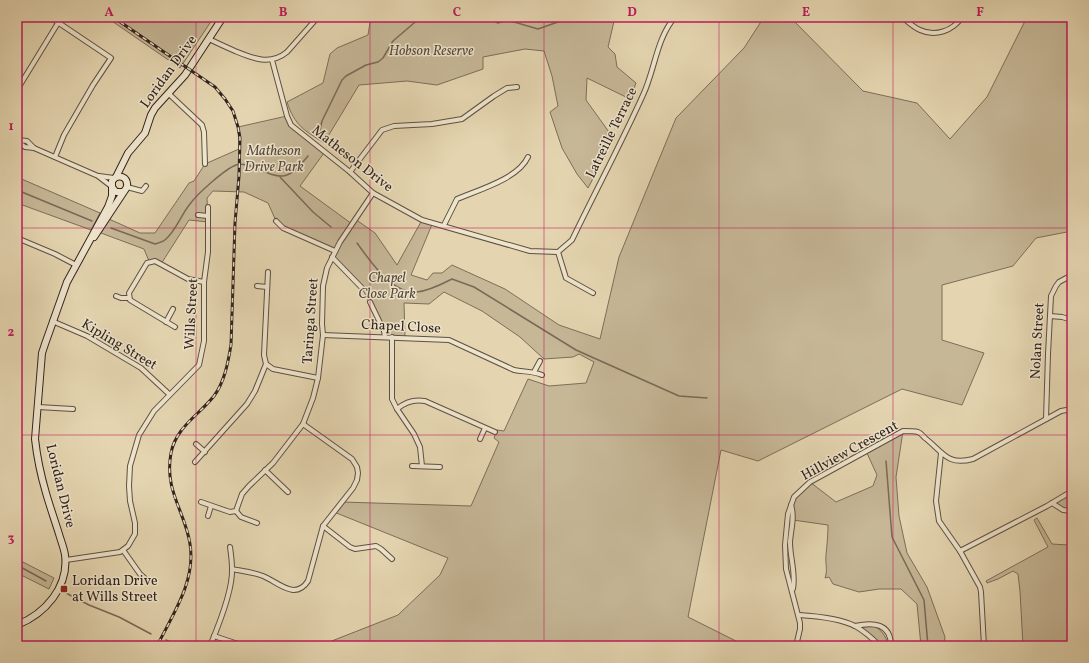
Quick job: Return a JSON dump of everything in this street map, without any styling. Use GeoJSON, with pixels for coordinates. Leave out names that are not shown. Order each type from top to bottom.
{"type":"FeatureCollection","features":[{"type":"Feature","properties":{"kind":"street"},"geometry":{"type":"LineString","coordinates":[[50,17],[111,58],[93,85],[64,135],[55,157]]}},
{"type":"Feature","properties":{"kind":"street","name":"Loridan Drive"},"geometry":{"type":"LineString","coordinates":[[115,177],[128,153],[145,133],[155,108],[185,75],[223,17]]}},
{"type":"Feature","properties":{"kind":"street"},"geometry":{"type":"LineString","coordinates":[[209,39],[252,58],[272,60],[283,56],[318,17]]}},
{"type":"Feature","properties":{"kind":"street","name":"Latreille Terrace"},"geometry":{"type":"LineString","coordinates":[[558,252],[572,240],[644,94],[658,49],[668,25],[675,17]]}},
{"type":"Feature","properties":{"kind":"street"},"geometry":{"type":"LineString","coordinates":[[902,17],[920,30],[934,33],[947,30],[962,17]]}},
{"type":"Feature","properties":{"kind":"street"},"geometry":{"type":"LineString","coordinates":[[17,90],[58,23]]}},
{"type":"Feature","properties":{"kind":"street","name":"Matheson Drive"},"geometry":{"type":"LineString","coordinates":[[272,60],[287,116],[291,125],[350,172],[373,193],[422,220],[444,225],[530,251],[558,252]]}},
{"type":"Feature","properties":{"kind":"street"},"geometry":{"type":"LineString","coordinates":[[350,172],[382,130],[394,126],[432,124],[462,119],[507,88],[517,87]]}},
{"type":"Feature","properties":{"kind":"street"},"geometry":{"type":"LineString","coordinates":[[169,94],[202,125],[204,132],[205,164]]}},
{"type":"Feature","properties":{"kind":"street"},"geometry":{"type":"LineString","coordinates":[[17,140],[25,147],[34,148],[98,176],[116,192],[126,186],[142,191],[146,186]]}},
{"type":"Feature","properties":{"kind":"street"},"geometry":{"type":"LineString","coordinates":[[444,225],[456,199],[505,178],[518,170],[528,156]]}},
{"type":"Feature","properties":{"kind":"street"},"geometry":{"type":"LineString","coordinates":[[124,162],[126,186]]}},
{"type":"Feature","properties":{"kind":"street"},"geometry":{"type":"LineString","coordinates":[[98,176],[123,177],[126,186]]}},
{"type":"Feature","properties":{"kind":"street"},"geometry":{"type":"LineString","coordinates":[[111,187],[112,181],[115,177]]}},
{"type":"Feature","properties":{"kind":"street","name":"Loridan Drive"},"geometry":{"type":"LineString","coordinates":[[87,245],[95,236],[126,186]]}},
{"type":"Feature","properties":{"kind":"street","name":"Loridan Drive"},"geometry":{"type":"LineString","coordinates":[[17,625],[39,613],[51,602],[65,572],[66,560],[63,545],[43,482],[36,450],[42,353],[62,292],[110,201],[111,187]]}},
{"type":"Feature","properties":{"kind":"street","name":"Taringa Street"},"geometry":{"type":"LineString","coordinates":[[236,511],[242,494],[283,451],[303,424],[313,398],[318,378],[323,334],[323,286],[327,268],[335,251],[373,193]]}},
{"type":"Feature","properties":{"kind":"street","name":"Wills Street"},"geometry":{"type":"LineString","coordinates":[[123,550],[132,541],[136,528],[129,494],[130,466],[139,435],[154,411],[199,364],[204,341],[204,282],[208,252],[208,207]]}},
{"type":"Feature","properties":{"kind":"street"},"geometry":{"type":"LineString","coordinates":[[198,215],[208,216]]}},
{"type":"Feature","properties":{"kind":"street"},"geometry":{"type":"LineString","coordinates":[[276,221],[283,228],[335,251]]}},
{"type":"Feature","properties":{"kind":"street"},"geometry":{"type":"LineString","coordinates":[[17,238],[55,254],[76,265]]}},
{"type":"Feature","properties":{"kind":"street"},"geometry":{"type":"LineString","coordinates":[[558,252],[566,278],[593,293]]}},
{"type":"Feature","properties":{"kind":"street"},"geometry":{"type":"LineString","coordinates":[[332,257],[362,288]]}},
{"type":"Feature","properties":{"kind":"street"},"geometry":{"type":"LineString","coordinates":[[175,327],[133,303],[129,298],[129,293],[147,263],[152,261],[188,279],[204,282]]}},
{"type":"Feature","properties":{"kind":"street"},"geometry":{"type":"LineString","coordinates":[[195,462],[247,404],[266,364],[264,356],[268,272]]}},
{"type":"Feature","properties":{"kind":"street","name":"Nolan Street"},"geometry":{"type":"LineString","coordinates":[[1046,419],[1051,296],[1059,282],[1072,275]]}},
{"type":"Feature","properties":{"kind":"street"},"geometry":{"type":"LineString","coordinates":[[257,286],[267,287]]}},
{"type":"Feature","properties":{"kind":"street"},"geometry":{"type":"LineString","coordinates":[[116,296],[121,298],[129,298]]}},
{"type":"Feature","properties":{"kind":"street"},"geometry":{"type":"LineString","coordinates":[[370,302],[384,331],[385,337]]}},
{"type":"Feature","properties":{"kind":"street"},"geometry":{"type":"LineString","coordinates":[[166,322],[173,309]]}},
{"type":"Feature","properties":{"kind":"street"},"geometry":{"type":"LineString","coordinates":[[1050,316],[1072,320]]}},
{"type":"Feature","properties":{"kind":"street","name":"Kipling Street"},"geometry":{"type":"LineString","coordinates":[[52,321],[87,336],[141,368],[169,394]]}},
{"type":"Feature","properties":{"kind":"street","name":"Chapel Close"},"geometry":{"type":"LineString","coordinates":[[323,334],[449,340],[514,370],[534,372],[542,375]]}},
{"type":"Feature","properties":{"kind":"street"},"geometry":{"type":"LineString","coordinates":[[392,337],[392,399],[397,410],[414,434],[420,447],[422,466]]}},
{"type":"Feature","properties":{"kind":"street"},"geometry":{"type":"LineString","coordinates":[[534,372],[540,361]]}},
{"type":"Feature","properties":{"kind":"street"},"geometry":{"type":"LineString","coordinates":[[266,364],[273,369],[318,378]]}},
{"type":"Feature","properties":{"kind":"street"},"geometry":{"type":"LineString","coordinates":[[397,410],[403,404],[418,400],[425,401],[495,432]]}},
{"type":"Feature","properties":{"kind":"street"},"geometry":{"type":"LineString","coordinates":[[38,407],[73,409]]}},
{"type":"Feature","properties":{"kind":"street","name":"Hillview Crescent"},"geometry":{"type":"LineString","coordinates":[[796,646],[800,629],[799,615],[786,569],[785,545],[788,514],[794,497],[810,482],[902,431],[918,432],[933,444],[940,453],[954,461],[964,461],[973,459],[1061,411],[1072,409]]}},
{"type":"Feature","properties":{"kind":"street"},"geometry":{"type":"LineString","coordinates":[[232,569],[262,575],[290,590],[304,588],[308,581],[312,571],[323,526],[353,488],[358,474],[357,467],[352,459],[303,424]]}},
{"type":"Feature","properties":{"kind":"street"},"geometry":{"type":"LineString","coordinates":[[480,439],[485,428]]}},
{"type":"Feature","properties":{"kind":"street"},"geometry":{"type":"LineString","coordinates":[[196,444],[205,452]]}},
{"type":"Feature","properties":{"kind":"street"},"geometry":{"type":"LineString","coordinates":[[940,453],[936,501],[939,521],[960,551],[981,592],[984,646]]}},
{"type":"Feature","properties":{"kind":"street"},"geometry":{"type":"LineString","coordinates":[[412,466],[440,468]]}},
{"type":"Feature","properties":{"kind":"street"},"geometry":{"type":"LineString","coordinates":[[265,470],[288,492]]}},
{"type":"Feature","properties":{"kind":"street"},"geometry":{"type":"LineString","coordinates":[[960,551],[1072,491]]}},
{"type":"Feature","properties":{"kind":"street"},"geometry":{"type":"LineString","coordinates":[[201,502],[230,512],[236,511],[241,517],[257,523]]}},
{"type":"Feature","properties":{"kind":"street"},"geometry":{"type":"LineString","coordinates":[[1052,503],[1064,510],[1072,511]]}},
{"type":"Feature","properties":{"kind":"street"},"geometry":{"type":"LineString","coordinates":[[208,516],[211,506]]}},
{"type":"Feature","properties":{"kind":"street"},"geometry":{"type":"LineString","coordinates":[[323,526],[350,547],[355,549],[376,546],[392,559]]}},
{"type":"Feature","properties":{"kind":"street"},"geometry":{"type":"LineString","coordinates":[[210,646],[226,600],[232,569],[230,547]]}},
{"type":"Feature","properties":{"kind":"street"},"geometry":{"type":"LineString","coordinates":[[66,560],[116,554],[123,550],[140,574],[148,582]]}},
{"type":"Feature","properties":{"kind":"street"},"geometry":{"type":"LineString","coordinates":[[799,615],[821,617],[855,626],[880,646]]}},
{"type":"Feature","properties":{"kind":"street"},"geometry":{"type":"LineString","coordinates":[[855,626],[871,623],[880,626],[888,633],[891,646]]}},
{"type":"Feature","properties":{"kind":"street"},"geometry":{"type":"LineString","coordinates":[[214,636],[244,646]]}},
{"type":"Feature","properties":{"kind":"green space"},"geometry":{"type":"Polygon","coordinates":[[[106,17],[214,17],[180,68],[106,17]]]}},
{"type":"Feature","properties":{"kind":"green space","name":"Hobson Reserve"},"geometry":{"type":"Polygon","coordinates":[[[371,17],[615,17],[608,47],[615,54],[617,67],[636,83],[630,99],[587,78],[586,100],[614,139],[588,188],[577,174],[562,148],[550,112],[558,106],[552,76],[544,51],[525,49],[483,57],[483,69],[437,85],[407,81],[359,85],[324,143],[306,131],[293,117],[287,102],[323,83],[330,54],[337,48],[368,35],[371,17]]]}},
{"type":"Feature","properties":{"kind":"green space"},"geometry":{"type":"Polygon","coordinates":[[[764,17],[790,17],[863,91],[917,103],[950,139],[987,97],[1027,17],[1072,17],[1072,231],[1036,238],[1013,266],[942,285],[942,340],[984,353],[962,405],[902,389],[758,461],[721,450],[688,617],[746,646],[319,646],[398,615],[440,575],[448,558],[334,512],[342,502],[471,506],[499,442],[494,438],[497,430],[504,431],[528,379],[549,386],[586,383],[594,362],[579,354],[573,357],[544,359],[520,337],[482,311],[444,292],[429,304],[404,303],[405,338],[385,337],[384,331],[362,288],[332,257],[335,251],[283,228],[276,221],[268,203],[244,192],[213,191],[207,198],[208,222],[189,220],[161,264],[149,261],[144,249],[101,233],[109,219],[140,233],[155,233],[189,183],[194,181],[205,164],[239,149],[238,127],[287,116],[291,125],[324,153],[300,186],[352,224],[355,219],[375,233],[397,265],[422,220],[433,222],[411,275],[427,280],[433,273],[442,273],[452,265],[505,289],[559,325],[600,339],[619,257],[676,118],[744,48],[764,17]]]}},
{"type":"Feature","properties":{"kind":"green space"},"geometry":{"type":"Polygon","coordinates":[[[17,177],[100,213],[91,230],[17,203],[17,177]]]}},
{"type":"Feature","properties":{"kind":"green space"},"geometry":{"type":"Polygon","coordinates":[[[903,431],[896,477],[899,516],[907,553],[927,587],[945,637],[944,646],[921,646],[917,604],[901,589],[879,589],[859,592],[833,584],[829,577],[825,578],[828,525],[793,520],[792,506],[794,498],[796,494],[810,482],[836,502],[873,486],[877,475],[866,451],[903,431]]]}},
{"type":"Feature","properties":{"kind":"green space"},"geometry":{"type":"Polygon","coordinates":[[[1072,493],[1072,510],[1063,509],[1056,503],[1072,493]]]}},
{"type":"Feature","properties":{"kind":"green space"},"geometry":{"type":"Polygon","coordinates":[[[1068,514],[1072,514],[1072,646],[1023,646],[1018,574],[1013,571],[998,579],[987,583],[986,581],[1048,547],[1034,520],[1037,518],[1052,544],[1068,545],[1068,514]]]}},
{"type":"Feature","properties":{"kind":"green space"},"geometry":{"type":"Polygon","coordinates":[[[17,559],[54,578],[49,589],[17,573],[17,559]]]}},
{"type":"Feature","properties":{"kind":"green space"},"geometry":{"type":"Polygon","coordinates":[[[872,625],[883,633],[889,646],[882,646],[876,639],[862,629],[863,627],[872,625]]]}},
{"type":"Feature","properties":{"kind":"waterway"},"geometry":{"type":"LineString","coordinates":[[318,138],[322,121],[342,80],[346,76],[366,65],[378,62],[383,58],[393,41],[421,17]]}},
{"type":"Feature","properties":{"kind":"waterway"},"geometry":{"type":"LineString","coordinates":[[486,17],[498,23],[507,20],[538,29],[572,17]]}},
{"type":"Feature","properties":{"kind":"waterway"},"geometry":{"type":"LineString","coordinates":[[111,228],[155,244],[165,240],[170,235],[187,208],[199,194],[218,176],[231,167],[238,164],[245,164],[272,175],[284,176],[295,170],[308,156]]}},
{"type":"Feature","properties":{"kind":"waterway"},"geometry":{"type":"LineString","coordinates":[[280,177],[313,212],[331,227]]}},
{"type":"Feature","properties":{"kind":"waterway"},"geometry":{"type":"LineString","coordinates":[[17,190],[92,221]]}},
{"type":"Feature","properties":{"kind":"waterway"},"geometry":{"type":"LineString","coordinates":[[357,243],[382,275],[399,288],[417,292],[435,287],[452,279],[474,287],[576,350],[679,396],[707,398]]}},
{"type":"Feature","properties":{"kind":"waterway"},"geometry":{"type":"LineString","coordinates":[[886,461],[892,537],[924,600],[928,646]]}},
{"type":"Feature","properties":{"kind":"waterway"},"geometry":{"type":"LineString","coordinates":[[17,565],[46,581]]}},
{"type":"Feature","properties":{"kind":"waterway"},"geometry":{"type":"LineString","coordinates":[[66,593],[89,605],[119,617],[151,634]]}},
{"type":"Feature","properties":{"kind":"waterway"},"geometry":{"type":"LineString","coordinates":[[166,640],[178,646]]}},
{"type":"Feature","properties":{"kind":"railway"},"geometry":{"type":"LineString","coordinates":[[113,17],[215,87],[233,111],[240,138],[239,176],[235,223],[231,345],[229,358],[226,371],[218,390],[208,403],[183,429],[178,436],[171,453],[170,479],[187,532],[191,558],[190,571],[182,597],[157,646]]}},
{"type":"Feature","properties":{"kind":"place","name":"Loridan Drive at Wills Street"},"geometry":{"type":"Point","coordinates":[64,589]}},
{"type":"Feature","properties":{"kind":"park label","name":"Matheson Drive Park"},"geometry":{"type":"Point","coordinates":[274,160]}},
{"type":"Feature","properties":{"kind":"park label","name":"Chapel Close Park"},"geometry":{"type":"Point","coordinates":[387,286]}}]}
